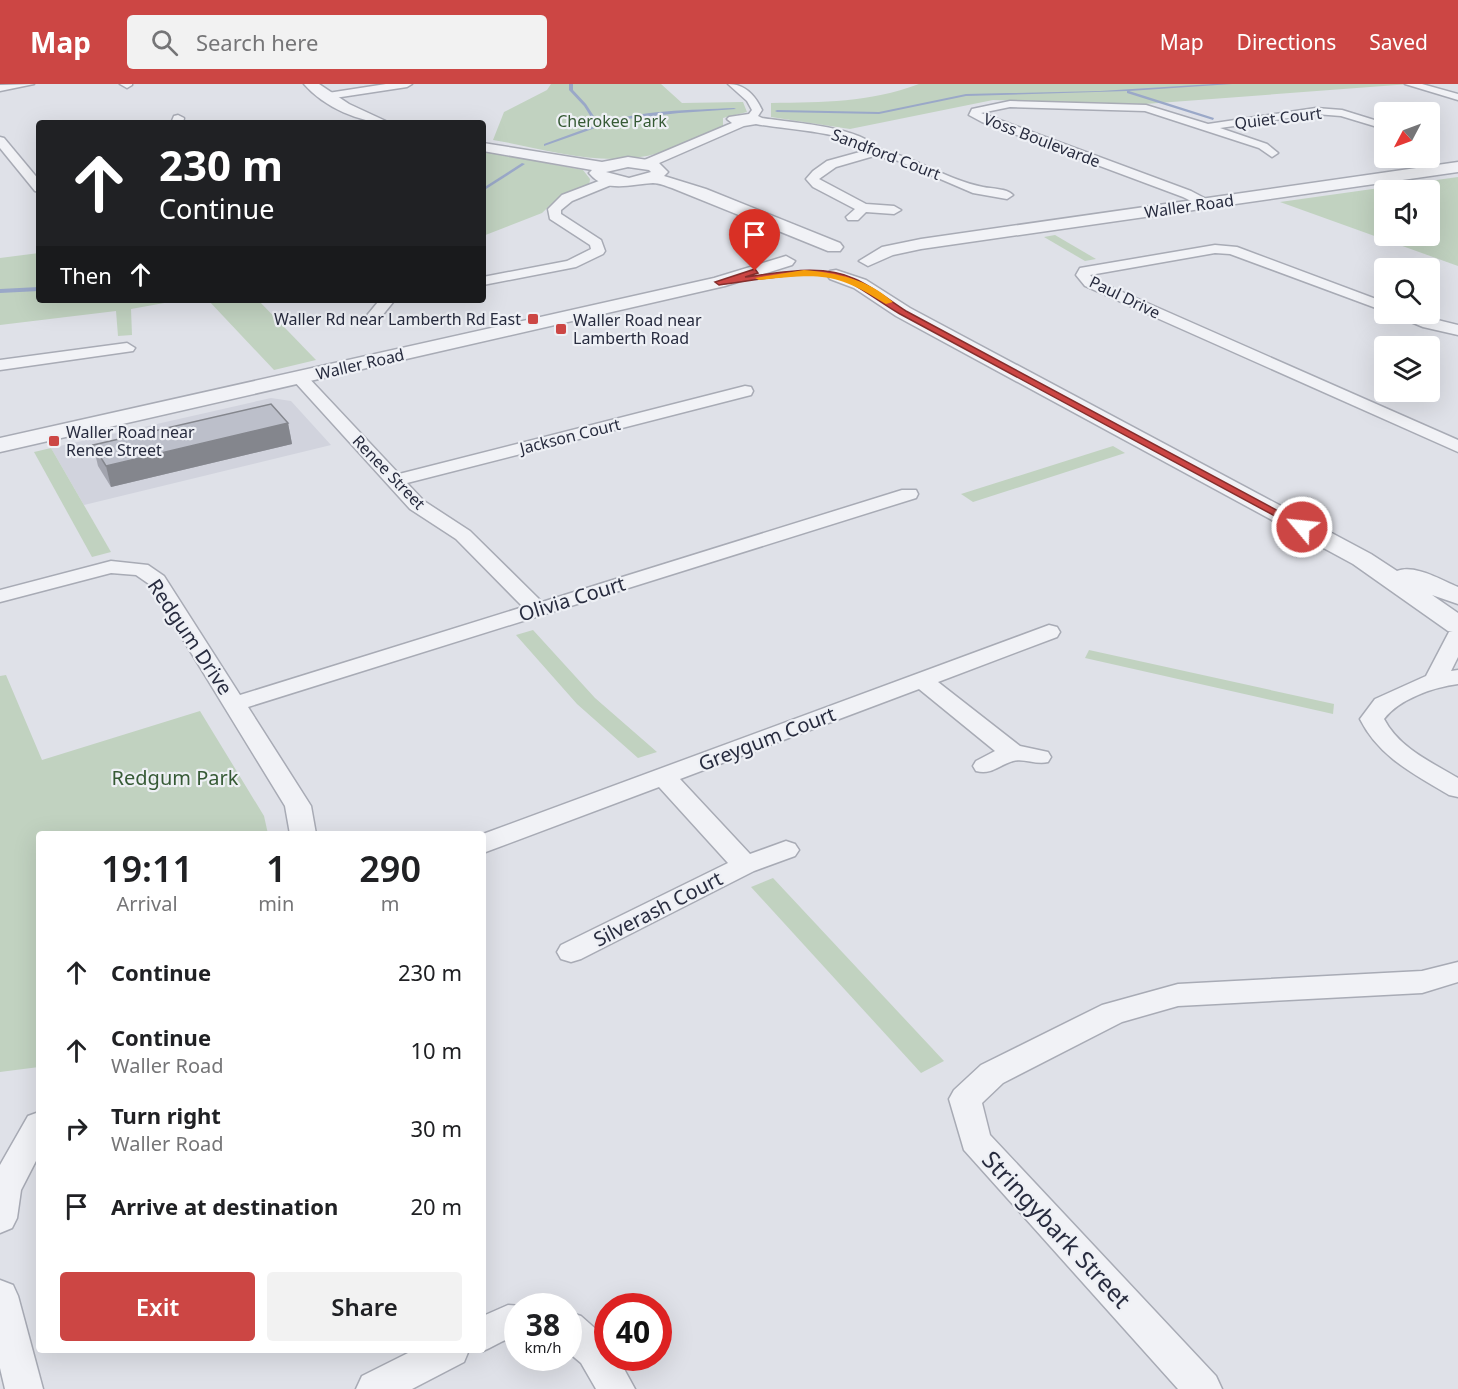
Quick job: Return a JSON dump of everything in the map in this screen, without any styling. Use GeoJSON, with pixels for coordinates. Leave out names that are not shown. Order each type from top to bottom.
{"type":"FeatureCollection","features":[{"type":"Feature","properties":{"kind":"street"},"geometry":{"type":"LineString","coordinates":[[0,88],[29,84]]}},
{"type":"Feature","properties":{"kind":"street"},"geometry":{"type":"LineString","coordinates":[[310,84],[344,107],[376,120]]}},
{"type":"Feature","properties":{"kind":"street"},"geometry":{"type":"LineString","coordinates":[[328,96],[407,84]]}},
{"type":"Feature","properties":{"kind":"street"},"geometry":{"type":"LineString","coordinates":[[602,167],[597,173],[599,176],[633,182],[649,171],[750,120],[757,110],[756,104],[733,84]]}},
{"type":"Feature","properties":{"kind":"street"},"geometry":{"type":"LineString","coordinates":[[1410,84],[1458,97]]}},
{"type":"Feature","properties":{"kind":"street","name":"Voss Boulevarde"},"geometry":{"type":"LineString","coordinates":[[1205,204],[1188,194],[975,115],[976,111],[984,107],[1010,104],[1146,108],[1207,127]]}},
{"type":"Feature","properties":{"kind":"street","name":"Quiet Court"},"geometry":{"type":"LineString","coordinates":[[1207,127],[1316,111],[1342,113],[1374,123]]}},
{"type":"Feature","properties":{"kind":"street","name":"Sandford Court"},"geometry":{"type":"LineString","coordinates":[[750,120],[845,135],[868,144],[874,152],[899,157],[974,195],[1007,195]]}},
{"type":"Feature","properties":{"kind":"street"},"geometry":{"type":"LineString","coordinates":[[1207,127],[1263,146],[1272,153]]}},
{"type":"Feature","properties":{"kind":"street"},"geometry":{"type":"LineString","coordinates":[[0,140],[36,184]]}},
{"type":"Feature","properties":{"kind":"street"},"geometry":{"type":"LineString","coordinates":[[486,148],[602,167],[627,162],[734,204],[776,226],[834,247],[859,252],[878,280],[884,298]]}},
{"type":"Feature","properties":{"kind":"street"},"geometry":{"type":"LineString","coordinates":[[874,152],[834,165],[815,174],[812,179],[858,212],[894,210]]}},
{"type":"Feature","properties":{"kind":"street","name":"Waller Road"},"geometry":{"type":"LineString","coordinates":[[836,275],[849,274],[865,259],[921,244],[1458,167]]}},
{"type":"Feature","properties":{"kind":"street"},"geometry":{"type":"LineString","coordinates":[[486,281],[590,258],[598,251],[596,243],[555,216],[554,209],[567,198],[612,180]]}},
{"type":"Feature","properties":{"kind":"street"},"geometry":{"type":"LineString","coordinates":[[776,226],[797,267]]}},
{"type":"Feature","properties":{"kind":"street"},"geometry":{"type":"LineString","coordinates":[[797,267],[810,248],[834,247]]}},
{"type":"Feature","properties":{"kind":"street","name":"Paul Drive"},"geometry":{"type":"LineString","coordinates":[[1374,303],[1232,250],[1215,249],[1102,267],[1085,271],[1083,275],[1090,283],[1458,447]]}},
{"type":"Feature","properties":{"kind":"street"},"geometry":{"type":"LineString","coordinates":[[797,267],[836,275],[860,284],[903,312],[1362,559],[1458,596]]}},
{"type":"Feature","properties":{"kind":"street","name":"Waller Road"},"geometry":{"type":"LineString","coordinates":[[0,445],[719,282],[797,267]]}},
{"type":"Feature","properties":{"kind":"street"},"geometry":{"type":"LineString","coordinates":[[372,319],[385,303]]}},
{"type":"Feature","properties":{"kind":"street"},"geometry":{"type":"LineString","coordinates":[[1428,324],[1458,330]]}},
{"type":"Feature","properties":{"kind":"street"},"geometry":{"type":"LineString","coordinates":[[0,365],[127,348]]}},
{"type":"Feature","properties":{"kind":"street","name":"Renee Street"},"geometry":{"type":"LineString","coordinates":[[299,377],[417,505],[463,535],[537,609]]}},
{"type":"Feature","properties":{"kind":"street","name":"Jackson Court"},"geometry":{"type":"LineString","coordinates":[[395,481],[745,391]]}},
{"type":"Feature","properties":{"kind":"street","name":"Olivia Court"},"geometry":{"type":"LineString","coordinates":[[235,704],[909,494]]}},
{"type":"Feature","properties":{"kind":"street"},"geometry":{"type":"LineString","coordinates":[[1362,559],[1458,631],[1447,679],[1383,704],[1372,719],[1376,729],[1394,748],[1458,789]]}},
{"type":"Feature","properties":{"kind":"street","name":"Redgum Drive"},"geometry":{"type":"LineString","coordinates":[[0,596],[111,567],[141,568],[157,580],[298,806],[302,831]]}},
{"type":"Feature","properties":{"kind":"street","name":"Greygum Court"},"geometry":{"type":"LineString","coordinates":[[486,843],[665,778],[1049,632]]}},
{"type":"Feature","properties":{"kind":"street"},"geometry":{"type":"LineString","coordinates":[[923,681],[1012,753],[1039,757]]}},
{"type":"Feature","properties":{"kind":"street"},"geometry":{"type":"LineString","coordinates":[[985,766],[1012,753]]}},
{"type":"Feature","properties":{"kind":"street","name":"Silverash Court"},"geometry":{"type":"LineString","coordinates":[[665,778],[745,865]]}},
{"type":"Feature","properties":{"kind":"street","name":"Silverash Court"},"geometry":{"type":"LineString","coordinates":[[571,952],[745,865],[786,849]]}},
{"type":"Feature","properties":{"kind":"street","name":"Stringybark Street"},"geometry":{"type":"LineString","coordinates":[[1203,1389],[975,1141],[965,1099],[992,1074],[1113,1013],[1178,995],[1422,982],[1458,972]]}},
{"type":"Feature","properties":{"kind":"street"},"geometry":{"type":"LineString","coordinates":[[0,1218],[4,1189],[36,1130]]}},
{"type":"Feature","properties":{"kind":"street"},"geometry":{"type":"LineString","coordinates":[[0,1296],[24,1389]]}},
{"type":"Feature","properties":{"kind":"street"},"geometry":{"type":"LineString","coordinates":[[486,1332],[504,1323]]}},
{"type":"Feature","properties":{"kind":"street"},"geometry":{"type":"LineString","coordinates":[[582,1341],[594,1352],[616,1389]]}},
{"type":"Feature","properties":{"kind":"street"},"geometry":{"type":"LineString","coordinates":[[375,1389],[446,1353]]}},
{"type":"Feature","properties":{"kind":"shaded area"},"geometry":{"type":"Polygon","coordinates":[[[271,398],[291,401],[331,445],[84,505],[51,448],[271,398]]]}},
{"type":"Feature","properties":{"kind":"green space","name":"Cherokee Park"},"geometry":{"type":"Polygon","coordinates":[[[551,84],[661,84],[682,103],[743,102],[747,112],[723,118],[723,126],[683,144],[659,153],[639,157],[618,159],[576,156],[493,140],[504,112],[547,90],[551,84]]]}},
{"type":"Feature","properties":{"kind":"green space"},"geometry":{"type":"Polygon","coordinates":[[[919,84],[1410,84],[1145,104],[993,100],[850,129],[771,117],[771,103],[828,102],[864,98],[919,84]]]}},
{"type":"Feature","properties":{"kind":"green space"},"geometry":{"type":"Polygon","coordinates":[[[486,152],[583,170],[590,179],[589,186],[558,198],[542,213],[486,235],[486,152]]]}},
{"type":"Feature","properties":{"kind":"green space"},"geometry":{"type":"Polygon","coordinates":[[[1458,177],[1458,266],[1402,246],[1440,246],[1440,180],[1437,180],[1458,177]]]}},
{"type":"Feature","properties":{"kind":"green space"},"geometry":{"type":"Polygon","coordinates":[[[1374,189],[1374,236],[1280,202],[1374,189]]]}},
{"type":"Feature","properties":{"kind":"green space"},"geometry":{"type":"Polygon","coordinates":[[[1055,235],[1096,259],[1085,261],[1044,237],[1055,235]]]}},
{"type":"Feature","properties":{"kind":"green space"},"geometry":{"type":"Polygon","coordinates":[[[36,253],[36,303],[164,303],[131,309],[132,335],[118,336],[116,311],[0,325],[0,258],[36,253]]]}},
{"type":"Feature","properties":{"kind":"green space"},"geometry":{"type":"Polygon","coordinates":[[[211,303],[261,303],[316,360],[274,370],[211,303]]]}},
{"type":"Feature","properties":{"kind":"green space"},"geometry":{"type":"Polygon","coordinates":[[[1113,446],[1125,453],[973,502],[961,494],[1113,446]]]}},
{"type":"Feature","properties":{"kind":"green space"},"geometry":{"type":"Polygon","coordinates":[[[51,448],[111,552],[92,557],[34,452],[51,448]]]}},
{"type":"Feature","properties":{"kind":"green space"},"geometry":{"type":"Polygon","coordinates":[[[533,630],[595,698],[657,752],[638,758],[577,704],[516,635],[533,630]]]}},
{"type":"Feature","properties":{"kind":"green space"},"geometry":{"type":"Polygon","coordinates":[[[1089,650],[1334,704],[1333,714],[1085,658],[1089,650]]]}},
{"type":"Feature","properties":{"kind":"green space","name":"Redgum Park"},"geometry":{"type":"Polygon","coordinates":[[[6,675],[42,760],[200,711],[264,816],[267,831],[36,831],[36,1067],[0,1072],[0,676],[6,675]]]}},
{"type":"Feature","properties":{"kind":"green space"},"geometry":{"type":"Polygon","coordinates":[[[773,878],[944,1061],[921,1073],[751,887],[773,878]]]}},
{"type":"Feature","properties":{"kind":"building"},"geometry":{"type":"Polygon","coordinates":[[[271,404],[288,423],[106,466],[93,445],[271,404]]]}},
{"type":"Feature","properties":{"kind":"waterway"},"geometry":{"type":"LineString","coordinates":[[571,84],[571,90],[585,105],[598,126]]}},
{"type":"Feature","properties":{"kind":"waterway"},"geometry":{"type":"LineString","coordinates":[[777,111],[879,113],[966,95],[1100,92],[1230,84]]}},
{"type":"Feature","properties":{"kind":"waterway"},"geometry":{"type":"LineString","coordinates":[[1128,92],[1213,119]]}},
{"type":"Feature","properties":{"kind":"waterway"},"geometry":{"type":"LineString","coordinates":[[598,126],[617,119],[734,109]]}},
{"type":"Feature","properties":{"kind":"waterway"},"geometry":{"type":"LineString","coordinates":[[545,145],[598,126]]}},
{"type":"Feature","properties":{"kind":"waterway"},"geometry":{"type":"LineString","coordinates":[[486,188],[523,164]]}},
{"type":"Feature","properties":{"kind":"waterway"},"geometry":{"type":"LineString","coordinates":[[0,291],[36,289]]}},
{"type":"Feature","properties":{"kind":"slow traffic"},"geometry":{"type":"LineString","coordinates":[[759,278],[804,273],[836,275],[860,284],[889,302]]}},
{"type":"Feature","properties":{"kind":"place","name":"Waller Rd near Lamberth Rd East"},"geometry":{"type":"Point","coordinates":[533,319]}},
{"type":"Feature","properties":{"kind":"place","name":"Waller Road near Lamberth Road"},"geometry":{"type":"Point","coordinates":[561,329]}},
{"type":"Feature","properties":{"kind":"place","name":"Waller Road near Renee Street"},"geometry":{"type":"Point","coordinates":[54,441]}},
{"type":"Feature","properties":{"kind":"route"},"geometry":{"type":"LineString","coordinates":[[755,271],[719,282],[804,273],[836,275],[851,280],[884,298],[903,312],[1302,527]]}}]}
